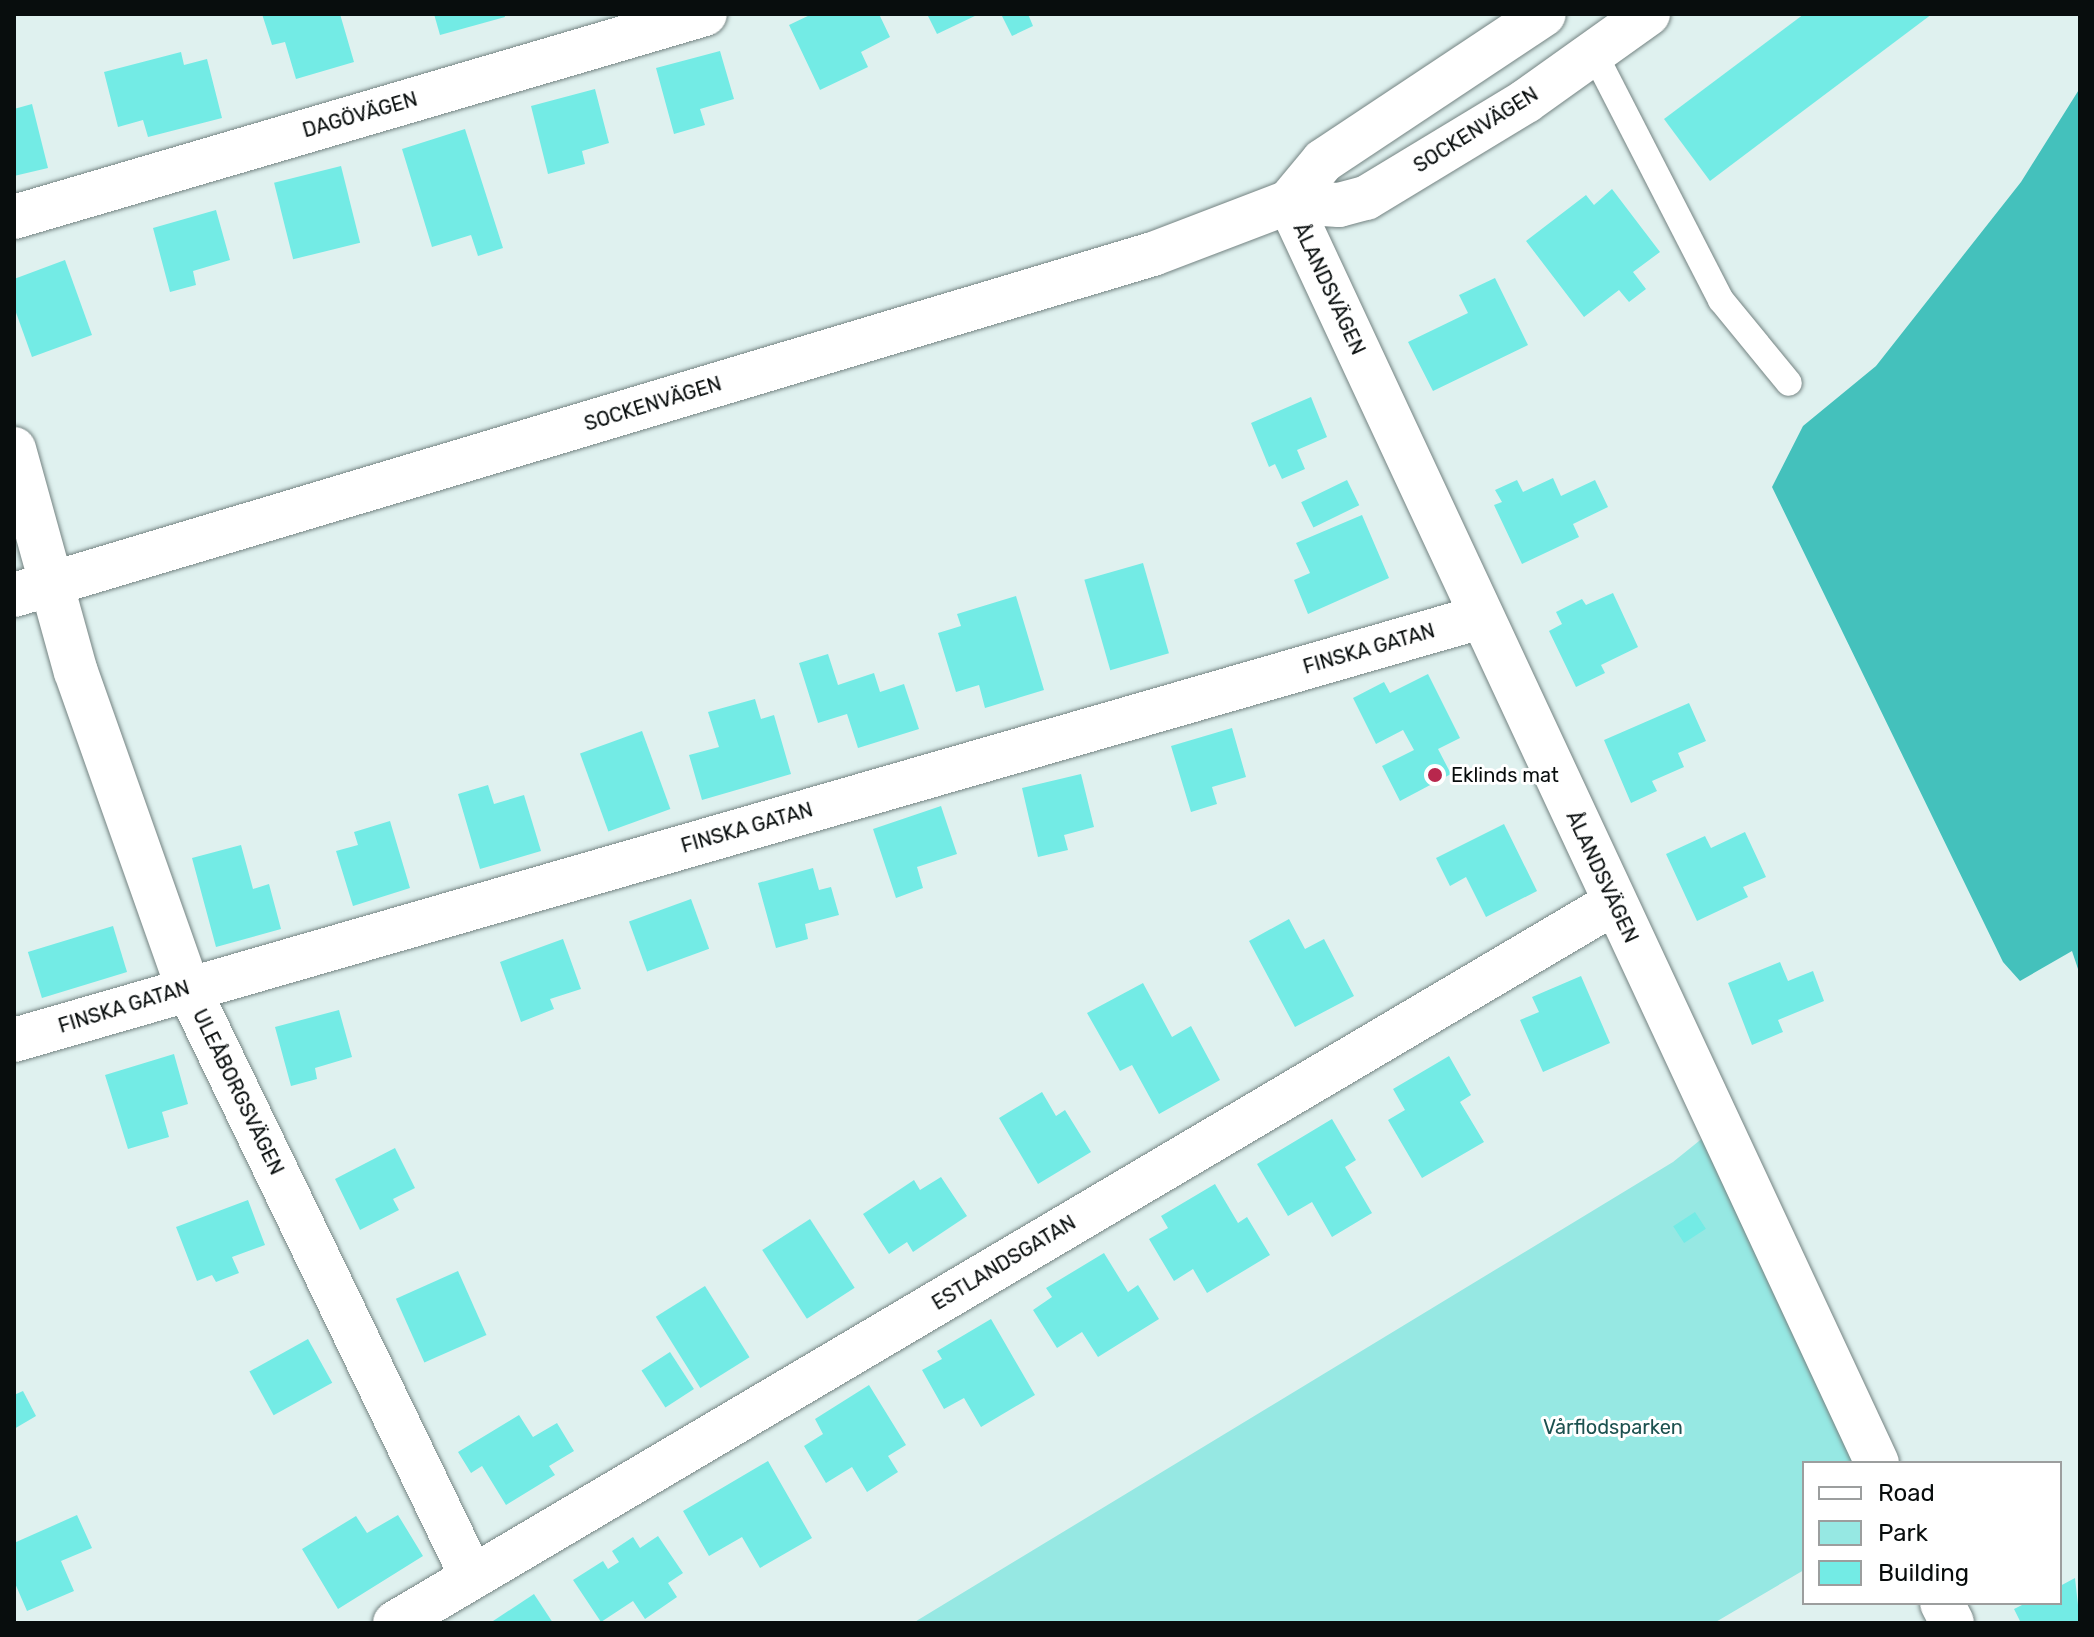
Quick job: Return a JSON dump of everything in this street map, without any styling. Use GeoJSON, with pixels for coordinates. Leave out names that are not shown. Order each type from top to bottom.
{"type":"FeatureCollection","features":[{"type":"Feature","properties":{"kind":"street","name":"DAGÖVÄGEN"},"geometry":{"type":"LineString","coordinates":[[14,217],[705,14]]}},
{"type":"Feature","properties":{"kind":"street","name":"SOCKENVÄGEN"},"geometry":{"type":"LineString","coordinates":[[1289,202],[1323,161],[1544,14]]}},
{"type":"Feature","properties":{"kind":"street","name":"SOCKENVÄGEN"},"geometry":{"type":"LineString","coordinates":[[33,589],[1153,254],[1289,202],[1339,205],[1366,198],[1594,53],[1648,14]]}},
{"type":"Feature","properties":{"kind":"street","name":"ÅLANDSVÄGEN"},"geometry":{"type":"LineString","coordinates":[[1289,202],[1876,1461]]}},
{"type":"Feature","properties":{"kind":"street","name":"ULEÅBORGSVÄGEN"},"geometry":{"type":"LineString","coordinates":[[14,449],[33,589],[76,672],[188,988],[472,1577]]}},
{"type":"Feature","properties":{"kind":"street","name":"FINSKA GATAN"},"geometry":{"type":"LineString","coordinates":[[14,1040],[1480,617]]}},
{"type":"Feature","properties":{"kind":"street","name":"ESTLANDSGATAN"},"geometry":{"type":"LineString","coordinates":[[395,1623],[1614,903]]}},
{"type":"Feature","properties":{"kind":"street"},"geometry":{"type":"LineString","coordinates":[[1943,1605],[1952,1623]]}},
{"type":"Feature","properties":{"kind":"lane"},"geometry":{"type":"LineString","coordinates":[[1594,53],[1721,300],[1789,383]]}},
{"type":"Feature","properties":{"kind":"green space","name":"Vårflodsparken"},"geometry":{"type":"Polygon","coordinates":[[[1704,1137],[1853,1461],[1802,1461],[1802,1571],[1714,1623],[913,1623],[1673,1162],[1704,1137]]]}},
{"type":"Feature","properties":{"kind":"shaded area"},"geometry":{"type":"Polygon","coordinates":[[[2080,88],[2080,975],[2072,951],[2020,981],[2003,962],[1772,487],[1803,426],[1876,366],[2021,182],[2080,88]]]}},
{"type":"Feature","properties":{"kind":"building"},"geometry":{"type":"Polygon","coordinates":[[[262,14],[340,14],[354,62],[296,79],[285,42],[272,45],[262,14]]]}},
{"type":"Feature","properties":{"kind":"building"},"geometry":{"type":"Polygon","coordinates":[[[434,14],[504,14],[505,17],[440,35],[434,14]]]}},
{"type":"Feature","properties":{"kind":"building"},"geometry":{"type":"Polygon","coordinates":[[[812,14],[879,14],[890,37],[861,52],[868,67],[820,90],[789,25],[812,14]]]}},
{"type":"Feature","properties":{"kind":"building"},"geometry":{"type":"Polygon","coordinates":[[[927,14],[979,14],[937,34],[927,14]]]}},
{"type":"Feature","properties":{"kind":"building"},"geometry":{"type":"Polygon","coordinates":[[[1001,14],[1028,14],[1033,26],[1012,36],[1001,14]]]}},
{"type":"Feature","properties":{"kind":"building"},"geometry":{"type":"Polygon","coordinates":[[[1804,14],[1932,14],[1710,181],[1664,119],[1804,14]]]}},
{"type":"Feature","properties":{"kind":"building"},"geometry":{"type":"Polygon","coordinates":[[[720,51],[734,99],[700,109],[705,125],[674,134],[656,68],[720,51]]]}},
{"type":"Feature","properties":{"kind":"building"},"geometry":{"type":"Polygon","coordinates":[[[181,52],[184,65],[207,59],[222,118],[148,137],[143,120],[118,127],[104,72],[181,52]]]}},
{"type":"Feature","properties":{"kind":"building"},"geometry":{"type":"Polygon","coordinates":[[[595,89],[609,143],[582,151],[585,164],[548,174],[531,106],[595,89]]]}},
{"type":"Feature","properties":{"kind":"building"},"geometry":{"type":"Polygon","coordinates":[[[32,104],[48,168],[14,176],[14,109],[32,104]]]}},
{"type":"Feature","properties":{"kind":"building"},"geometry":{"type":"Polygon","coordinates":[[[465,129],[503,248],[478,256],[471,235],[432,247],[402,149],[465,129]]]}},
{"type":"Feature","properties":{"kind":"building"},"geometry":{"type":"Polygon","coordinates":[[[341,166],[360,243],[293,259],[274,183],[341,166]]]}},
{"type":"Feature","properties":{"kind":"building"},"geometry":{"type":"Polygon","coordinates":[[[1612,189],[1660,252],[1633,272],[1646,289],[1629,302],[1619,290],[1584,317],[1526,241],[1586,195],[1594,205],[1612,189]]]}},
{"type":"Feature","properties":{"kind":"building"},"geometry":{"type":"Polygon","coordinates":[[[216,210],[230,260],[193,271],[196,285],[170,292],[153,228],[216,210]]]}},
{"type":"Feature","properties":{"kind":"building"},"geometry":{"type":"Polygon","coordinates":[[[65,260],[92,335],[32,357],[14,307],[14,279],[65,260]]]}},
{"type":"Feature","properties":{"kind":"building"},"geometry":{"type":"Polygon","coordinates":[[[1495,278],[1528,345],[1433,391],[1408,342],[1468,313],[1459,295],[1495,278]]]}},
{"type":"Feature","properties":{"kind":"building"},"geometry":{"type":"Polygon","coordinates":[[[1311,397],[1327,437],[1297,450],[1305,469],[1282,479],[1275,464],[1269,467],[1251,423],[1311,397]]]}},
{"type":"Feature","properties":{"kind":"building"},"geometry":{"type":"Polygon","coordinates":[[[1553,478],[1561,496],[1595,480],[1608,507],[1573,524],[1579,537],[1522,564],[1494,505],[1502,502],[1495,490],[1517,480],[1523,492],[1553,478]]]}},
{"type":"Feature","properties":{"kind":"building"},"geometry":{"type":"Polygon","coordinates":[[[1347,480],[1359,505],[1313,528],[1301,502],[1347,480]]]}},
{"type":"Feature","properties":{"kind":"building"},"geometry":{"type":"Polygon","coordinates":[[[1362,515],[1389,578],[1308,614],[1294,580],[1310,573],[1296,543],[1362,515]]]}},
{"type":"Feature","properties":{"kind":"building"},"geometry":{"type":"Polygon","coordinates":[[[1143,563],[1169,653],[1110,670],[1084,580],[1143,563]]]}},
{"type":"Feature","properties":{"kind":"building"},"geometry":{"type":"Polygon","coordinates":[[[1613,593],[1638,647],[1601,665],[1605,673],[1576,687],[1549,631],[1562,624],[1556,612],[1582,599],[1586,605],[1613,593]]]}},
{"type":"Feature","properties":{"kind":"building"},"geometry":{"type":"Polygon","coordinates":[[[1016,596],[1044,690],[985,708],[979,685],[956,692],[938,633],[961,626],[957,614],[1016,596]]]}},
{"type":"Feature","properties":{"kind":"building"},"geometry":{"type":"Polygon","coordinates":[[[828,654],[838,685],[874,673],[880,692],[904,684],[919,729],[858,748],[847,714],[818,723],[799,663],[828,654]]]}},
{"type":"Feature","properties":{"kind":"building"},"geometry":{"type":"Polygon","coordinates":[[[1428,674],[1460,738],[1438,749],[1451,774],[1400,801],[1382,766],[1414,750],[1403,730],[1376,744],[1353,698],[1384,682],[1390,693],[1428,674]]]}},
{"type":"Feature","properties":{"kind":"building"},"geometry":{"type":"Polygon","coordinates":[[[755,699],[761,719],[774,715],[791,774],[702,800],[689,755],[719,747],[708,712],[755,699]]]}},
{"type":"Feature","properties":{"kind":"building"},"geometry":{"type":"Polygon","coordinates":[[[1689,703],[1706,741],[1678,753],[1684,767],[1652,781],[1657,791],[1631,803],[1604,740],[1689,703]]]}},
{"type":"Feature","properties":{"kind":"building"},"geometry":{"type":"Polygon","coordinates":[[[1232,728],[1246,777],[1212,787],[1217,804],[1191,812],[1171,746],[1232,728]]]}},
{"type":"Feature","properties":{"kind":"building"},"geometry":{"type":"Polygon","coordinates":[[[642,731],[670,809],[608,832],[580,754],[642,731]]]}},
{"type":"Feature","properties":{"kind":"building"},"geometry":{"type":"Polygon","coordinates":[[[1081,774],[1094,827],[1064,835],[1068,850],[1038,857],[1022,788],[1081,774]]]}},
{"type":"Feature","properties":{"kind":"building"},"geometry":{"type":"Polygon","coordinates":[[[488,785],[494,804],[524,795],[541,851],[480,869],[458,794],[488,785]]]}},
{"type":"Feature","properties":{"kind":"building"},"geometry":{"type":"Polygon","coordinates":[[[941,806],[957,854],[917,867],[923,888],[896,898],[873,829],[941,806]]]}},
{"type":"Feature","properties":{"kind":"building"},"geometry":{"type":"Polygon","coordinates":[[[390,821],[410,888],[353,906],[336,851],[358,845],[354,832],[390,821]]]}},
{"type":"Feature","properties":{"kind":"building"},"geometry":{"type":"Polygon","coordinates":[[[1504,824],[1537,891],[1486,917],[1466,877],[1450,886],[1436,858],[1504,824]]]}},
{"type":"Feature","properties":{"kind":"building"},"geometry":{"type":"Polygon","coordinates":[[[1745,832],[1766,877],[1743,887],[1748,897],[1697,921],[1666,854],[1705,836],[1711,848],[1745,832]]]}},
{"type":"Feature","properties":{"kind":"building"},"geometry":{"type":"Polygon","coordinates":[[[241,845],[253,889],[269,884],[281,929],[216,947],[192,858],[241,845]]]}},
{"type":"Feature","properties":{"kind":"building"},"geometry":{"type":"Polygon","coordinates":[[[813,868],[819,890],[831,887],[839,915],[805,924],[808,939],[776,948],[758,883],[813,868]]]}},
{"type":"Feature","properties":{"kind":"building"},"geometry":{"type":"Polygon","coordinates":[[[691,899],[709,949],[647,971],[629,922],[691,899]]]}},
{"type":"Feature","properties":{"kind":"building"},"geometry":{"type":"Polygon","coordinates":[[[1289,919],[1305,949],[1324,939],[1354,996],[1295,1027],[1249,941],[1289,919]]]}},
{"type":"Feature","properties":{"kind":"building"},"geometry":{"type":"Polygon","coordinates":[[[113,926],[127,972],[42,998],[28,952],[113,926]]]}},
{"type":"Feature","properties":{"kind":"building"},"geometry":{"type":"Polygon","coordinates":[[[563,939],[581,989],[550,999],[554,1009],[521,1022],[500,962],[563,939]]]}},
{"type":"Feature","properties":{"kind":"building"},"geometry":{"type":"Polygon","coordinates":[[[1780,962],[1788,981],[1813,971],[1824,1001],[1778,1020],[1783,1032],[1752,1045],[1728,983],[1780,962]]]}},
{"type":"Feature","properties":{"kind":"building"},"geometry":{"type":"Polygon","coordinates":[[[1581,976],[1610,1043],[1543,1072],[1520,1020],[1539,1012],[1532,997],[1581,976]]]}},
{"type":"Feature","properties":{"kind":"building"},"geometry":{"type":"Polygon","coordinates":[[[1143,983],[1172,1037],[1191,1026],[1220,1080],[1159,1114],[1132,1065],[1120,1071],[1087,1013],[1143,983]]]}},
{"type":"Feature","properties":{"kind":"building"},"geometry":{"type":"Polygon","coordinates":[[[339,1010],[352,1057],[315,1068],[317,1079],[291,1086],[275,1027],[339,1010]]]}},
{"type":"Feature","properties":{"kind":"building"},"geometry":{"type":"Polygon","coordinates":[[[174,1054],[188,1104],[162,1112],[169,1137],[128,1149],[105,1075],[174,1054]]]}},
{"type":"Feature","properties":{"kind":"building"},"geometry":{"type":"Polygon","coordinates":[[[1449,1056],[1471,1095],[1460,1102],[1484,1142],[1422,1178],[1388,1120],[1405,1110],[1393,1089],[1449,1056]]]}},
{"type":"Feature","properties":{"kind":"building"},"geometry":{"type":"Polygon","coordinates":[[[1042,1092],[1056,1116],[1065,1110],[1091,1152],[1038,1184],[999,1118],[1042,1092]]]}},
{"type":"Feature","properties":{"kind":"building"},"geometry":{"type":"Polygon","coordinates":[[[1332,1119],[1356,1160],[1345,1167],[1372,1213],[1332,1237],[1312,1202],[1288,1216],[1257,1164],[1332,1119]]]}},
{"type":"Feature","properties":{"kind":"building"},"geometry":{"type":"Polygon","coordinates":[[[395,1148],[415,1188],[393,1199],[399,1210],[360,1230],[335,1179],[395,1148]]]}},
{"type":"Feature","properties":{"kind":"building"},"geometry":{"type":"Polygon","coordinates":[[[941,1177],[967,1216],[913,1252],[907,1242],[889,1254],[863,1214],[914,1180],[920,1190],[941,1177]]]}},
{"type":"Feature","properties":{"kind":"building"},"geometry":{"type":"Polygon","coordinates":[[[1215,1184],[1238,1223],[1247,1217],[1270,1255],[1207,1293],[1193,1269],[1174,1281],[1149,1239],[1168,1228],[1161,1216],[1215,1184]]]}},
{"type":"Feature","properties":{"kind":"building"},"geometry":{"type":"Polygon","coordinates":[[[248,1200],[265,1245],[232,1257],[239,1273],[216,1282],[212,1275],[197,1281],[176,1227],[248,1200]]]}},
{"type":"Feature","properties":{"kind":"building"},"geometry":{"type":"Polygon","coordinates":[[[1695,1212],[1706,1229],[1684,1243],[1673,1226],[1695,1212]]]}},
{"type":"Feature","properties":{"kind":"building"},"geometry":{"type":"Polygon","coordinates":[[[810,1219],[855,1288],[807,1319],[762,1250],[810,1219]]]}},
{"type":"Feature","properties":{"kind":"building"},"geometry":{"type":"Polygon","coordinates":[[[1104,1253],[1128,1292],[1138,1285],[1159,1319],[1098,1357],[1082,1332],[1057,1348],[1033,1310],[1052,1297],[1046,1288],[1104,1253]]]}},
{"type":"Feature","properties":{"kind":"building"},"geometry":{"type":"Polygon","coordinates":[[[458,1271],[486,1335],[424,1363],[396,1299],[458,1271]]]}},
{"type":"Feature","properties":{"kind":"building"},"geometry":{"type":"Polygon","coordinates":[[[705,1286],[750,1357],[700,1388],[656,1317],[705,1286]]]}},
{"type":"Feature","properties":{"kind":"building"},"geometry":{"type":"Polygon","coordinates":[[[991,1319],[1035,1395],[981,1427],[964,1398],[944,1409],[922,1370],[942,1359],[937,1351],[991,1319]]]}},
{"type":"Feature","properties":{"kind":"building"},"geometry":{"type":"Polygon","coordinates":[[[308,1339],[332,1383],[274,1415],[249,1371],[308,1339]]]}},
{"type":"Feature","properties":{"kind":"building"},"geometry":{"type":"Polygon","coordinates":[[[670,1352],[694,1389],[665,1407],[641,1371],[670,1352]]]}},
{"type":"Feature","properties":{"kind":"building"},"geometry":{"type":"Polygon","coordinates":[[[869,1385],[906,1445],[888,1456],[898,1472],[867,1492],[852,1467],[826,1483],[804,1446],[823,1434],[815,1419],[869,1385]]]}},
{"type":"Feature","properties":{"kind":"building"},"geometry":{"type":"Polygon","coordinates":[[[23,1391],[36,1416],[14,1429],[14,1395],[23,1391]]]}},
{"type":"Feature","properties":{"kind":"building"},"geometry":{"type":"Polygon","coordinates":[[[519,1415],[533,1437],[557,1423],[574,1451],[549,1466],[555,1475],[506,1505],[482,1466],[471,1473],[458,1452],[519,1415]]]}},
{"type":"Feature","properties":{"kind":"building"},"geometry":{"type":"Polygon","coordinates":[[[768,1461],[812,1538],[760,1568],[742,1537],[709,1556],[683,1511],[768,1461]]]}},
{"type":"Feature","properties":{"kind":"building"},"geometry":{"type":"Polygon","coordinates":[[[77,1515],[92,1548],[61,1561],[74,1591],[27,1611],[14,1581],[14,1543],[77,1515]]]}},
{"type":"Feature","properties":{"kind":"building"},"geometry":{"type":"Polygon","coordinates":[[[398,1515],[423,1556],[338,1609],[302,1549],[356,1516],[367,1533],[398,1515]]]}},
{"type":"Feature","properties":{"kind":"building"},"geometry":{"type":"Polygon","coordinates":[[[658,1536],[683,1573],[668,1583],[677,1597],[645,1619],[633,1601],[601,1622],[573,1580],[603,1561],[608,1569],[619,1562],[612,1551],[633,1537],[640,1548],[658,1536]]]}},
{"type":"Feature","properties":{"kind":"building"},"geometry":{"type":"Polygon","coordinates":[[[2075,1578],[2080,1623],[2021,1623],[2014,1609],[2022,1605],[2062,1605],[2062,1585],[2075,1578]]]}},
{"type":"Feature","properties":{"kind":"building"},"geometry":{"type":"Polygon","coordinates":[[[534,1594],[553,1623],[490,1623],[534,1594]]]}},
{"type":"Feature","properties":{"kind":"place","name":"Eklinds mat"},"geometry":{"type":"Point","coordinates":[1435,775]}}]}
